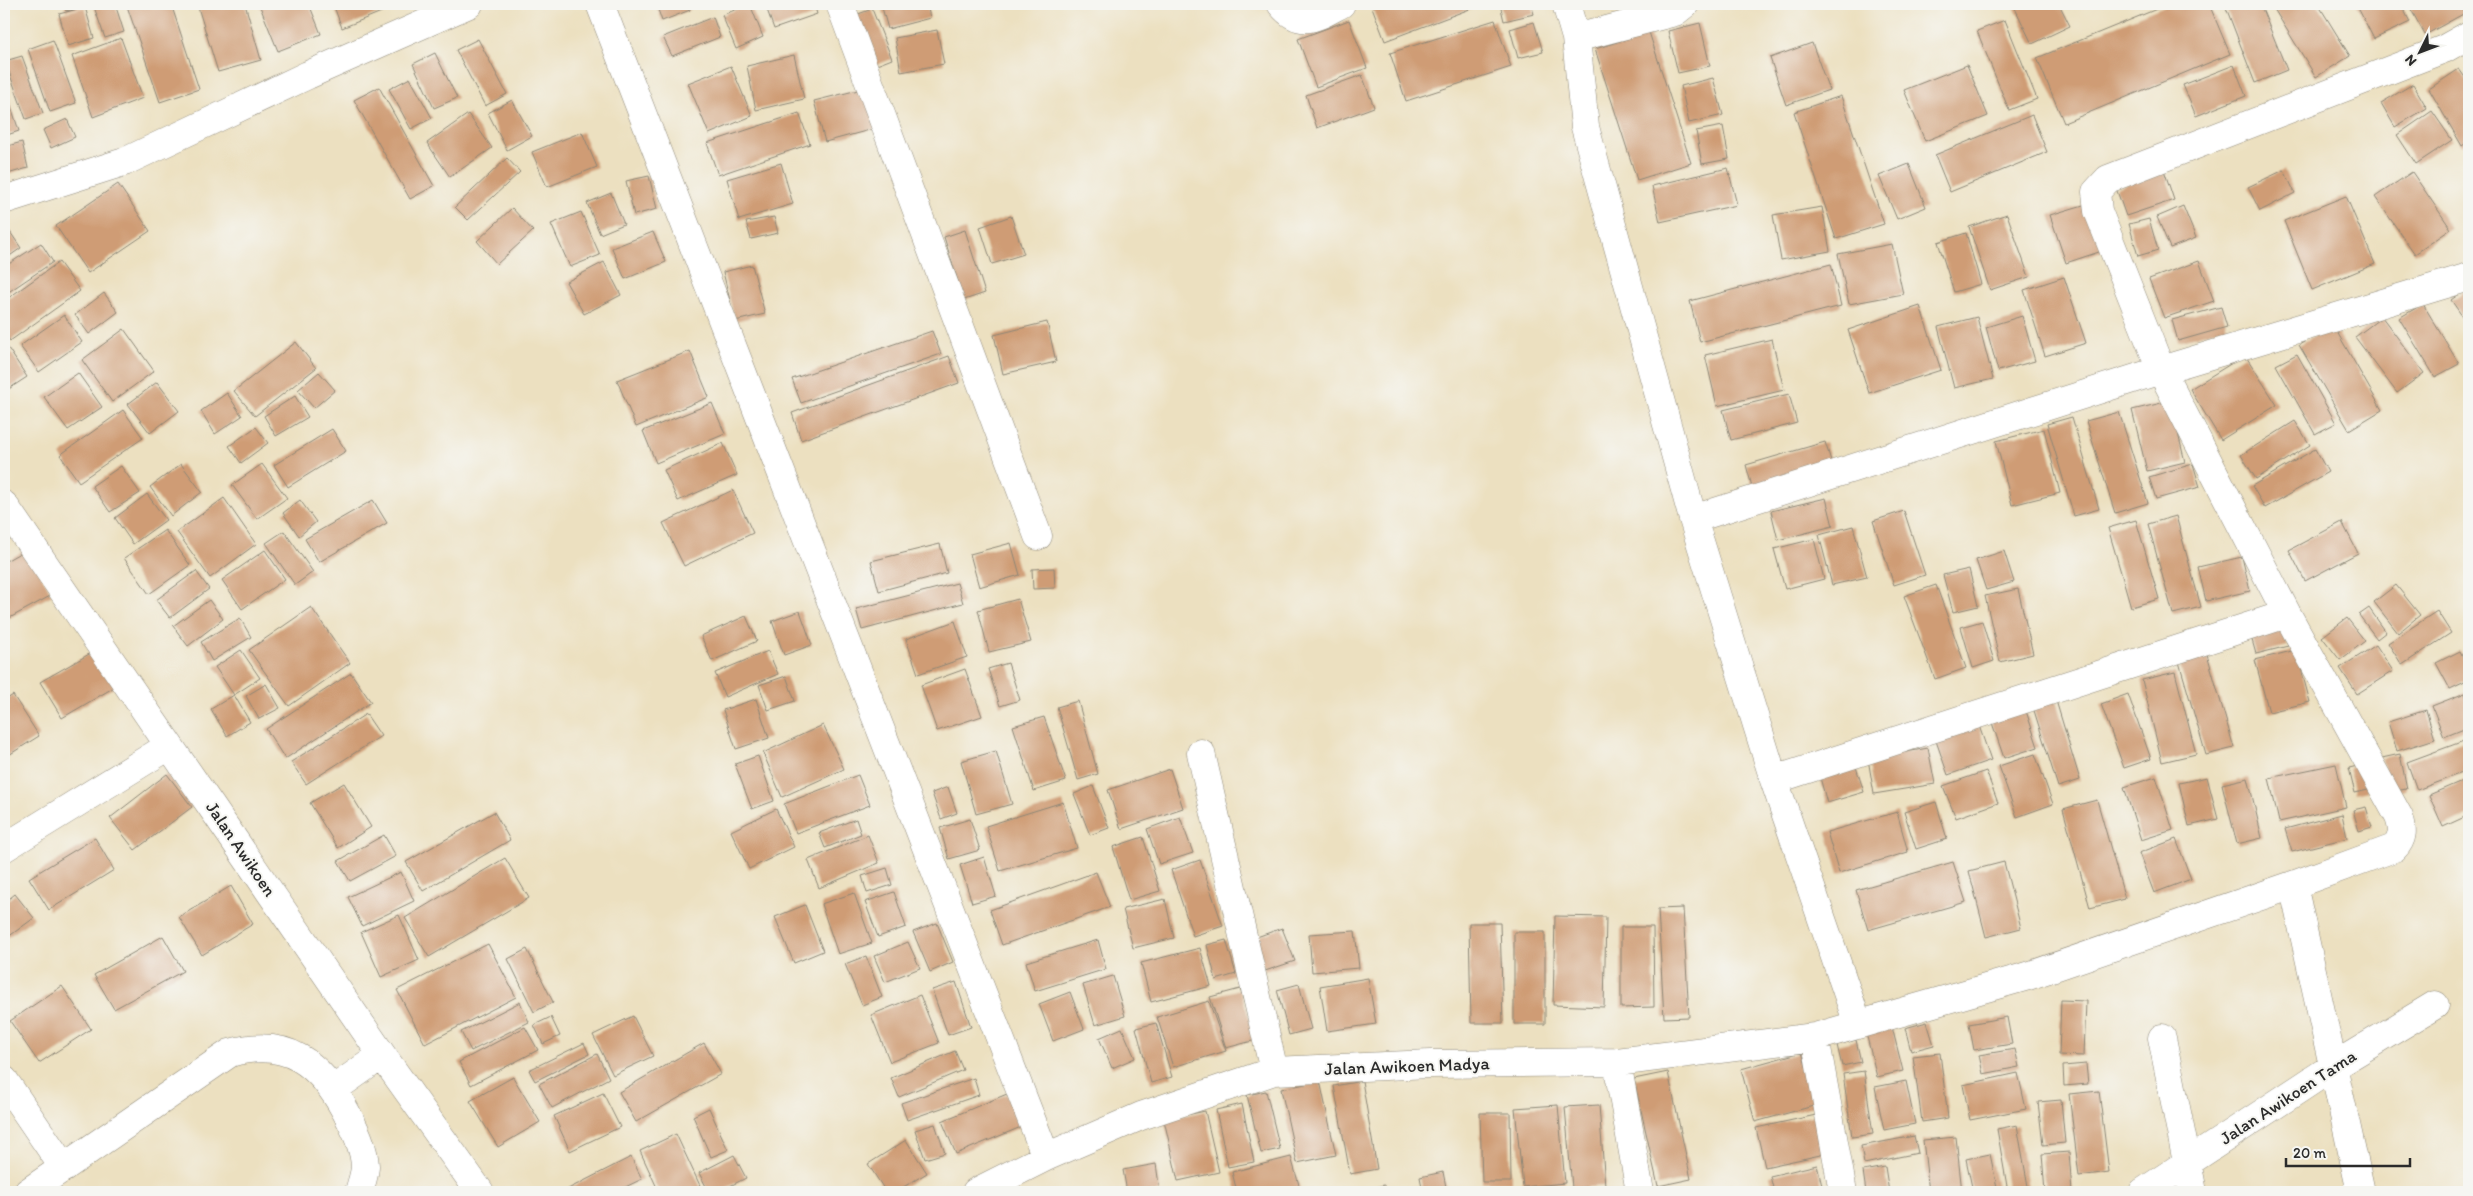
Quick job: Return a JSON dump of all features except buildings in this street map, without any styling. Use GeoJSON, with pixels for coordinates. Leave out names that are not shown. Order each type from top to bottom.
{"type":"FeatureCollection","features":[{"type":"Feature","properties":{"kind":"street"},"geometry":{"type":"LineString","coordinates":[[4,200],[124,162],[308,75],[469,4]]}},
{"type":"Feature","properties":{"kind":"street"},"geometry":{"type":"LineString","coordinates":[[600,4],[1046,1157]]}},
{"type":"Feature","properties":{"kind":"street"},"geometry":{"type":"LineString","coordinates":[[840,4],[1038,536]]}},
{"type":"Feature","properties":{"kind":"street"},"geometry":{"type":"LineString","coordinates":[[1281,4],[1288,13],[1299,18],[1311,18],[1341,4]]}},
{"type":"Feature","properties":{"kind":"street"},"geometry":{"type":"LineString","coordinates":[[1566,4],[1576,38],[1585,127],[1693,519],[1774,780],[1858,1024]]}},
{"type":"Feature","properties":{"kind":"street"},"geometry":{"type":"LineString","coordinates":[[1576,38],[1674,12],[1685,4]]}},
{"type":"Feature","properties":{"kind":"street","name":"Jalan Awikoen Madya"},"geometry":{"type":"LineString","coordinates":[[976,1192],[1046,1157],[1140,1116],[1274,1071],[1430,1064],[1617,1062],[1815,1037],[2028,976],[2293,886],[2394,848],[2403,835],[2399,817],[2287,614],[2161,370],[2098,211],[2096,192],[2108,179],[2444,49],[2469,35]]}},
{"type":"Feature","properties":{"kind":"street"},"geometry":{"type":"LineString","coordinates":[[1693,519],[2161,370],[2469,277]]}},
{"type":"Feature","properties":{"kind":"street","name":"Jalan Awikoen"},"geometry":{"type":"LineString","coordinates":[[6,514],[382,1055],[480,1192]]}},
{"type":"Feature","properties":{"kind":"street"},"geometry":{"type":"LineString","coordinates":[[1774,780],[2287,614]]}},
{"type":"Feature","properties":{"kind":"street"},"geometry":{"type":"LineString","coordinates":[[4,848],[169,746]]}},
{"type":"Feature","properties":{"kind":"street"},"geometry":{"type":"LineString","coordinates":[[1201,753],[1274,1071]]}},
{"type":"Feature","properties":{"kind":"street"},"geometry":{"type":"LineString","coordinates":[[2293,886],[2361,1192]]}},
{"type":"Feature","properties":{"kind":"street","name":"Jalan Awikoen Tama"},"geometry":{"type":"LineString","coordinates":[[2143,1192],[2334,1066],[2435,1005]]}},
{"type":"Feature","properties":{"kind":"street"},"geometry":{"type":"LineString","coordinates":[[1815,1037],[1843,1192]]}},
{"type":"Feature","properties":{"kind":"street"},"geometry":{"type":"LineString","coordinates":[[2162,1038],[2193,1192]]}},
{"type":"Feature","properties":{"kind":"street"},"geometry":{"type":"LineString","coordinates":[[28,1192],[230,1053],[249,1048],[271,1048],[292,1053],[311,1064],[334,1088],[359,1135],[365,1167],[359,1192]]}},
{"type":"Feature","properties":{"kind":"street"},"geometry":{"type":"LineString","coordinates":[[334,1088],[382,1055]]}},
{"type":"Feature","properties":{"kind":"street"},"geometry":{"type":"LineString","coordinates":[[1617,1062],[1640,1192]]}},
{"type":"Feature","properties":{"kind":"street"},"geometry":{"type":"LineString","coordinates":[[4,1080],[64,1168]]}}]}
